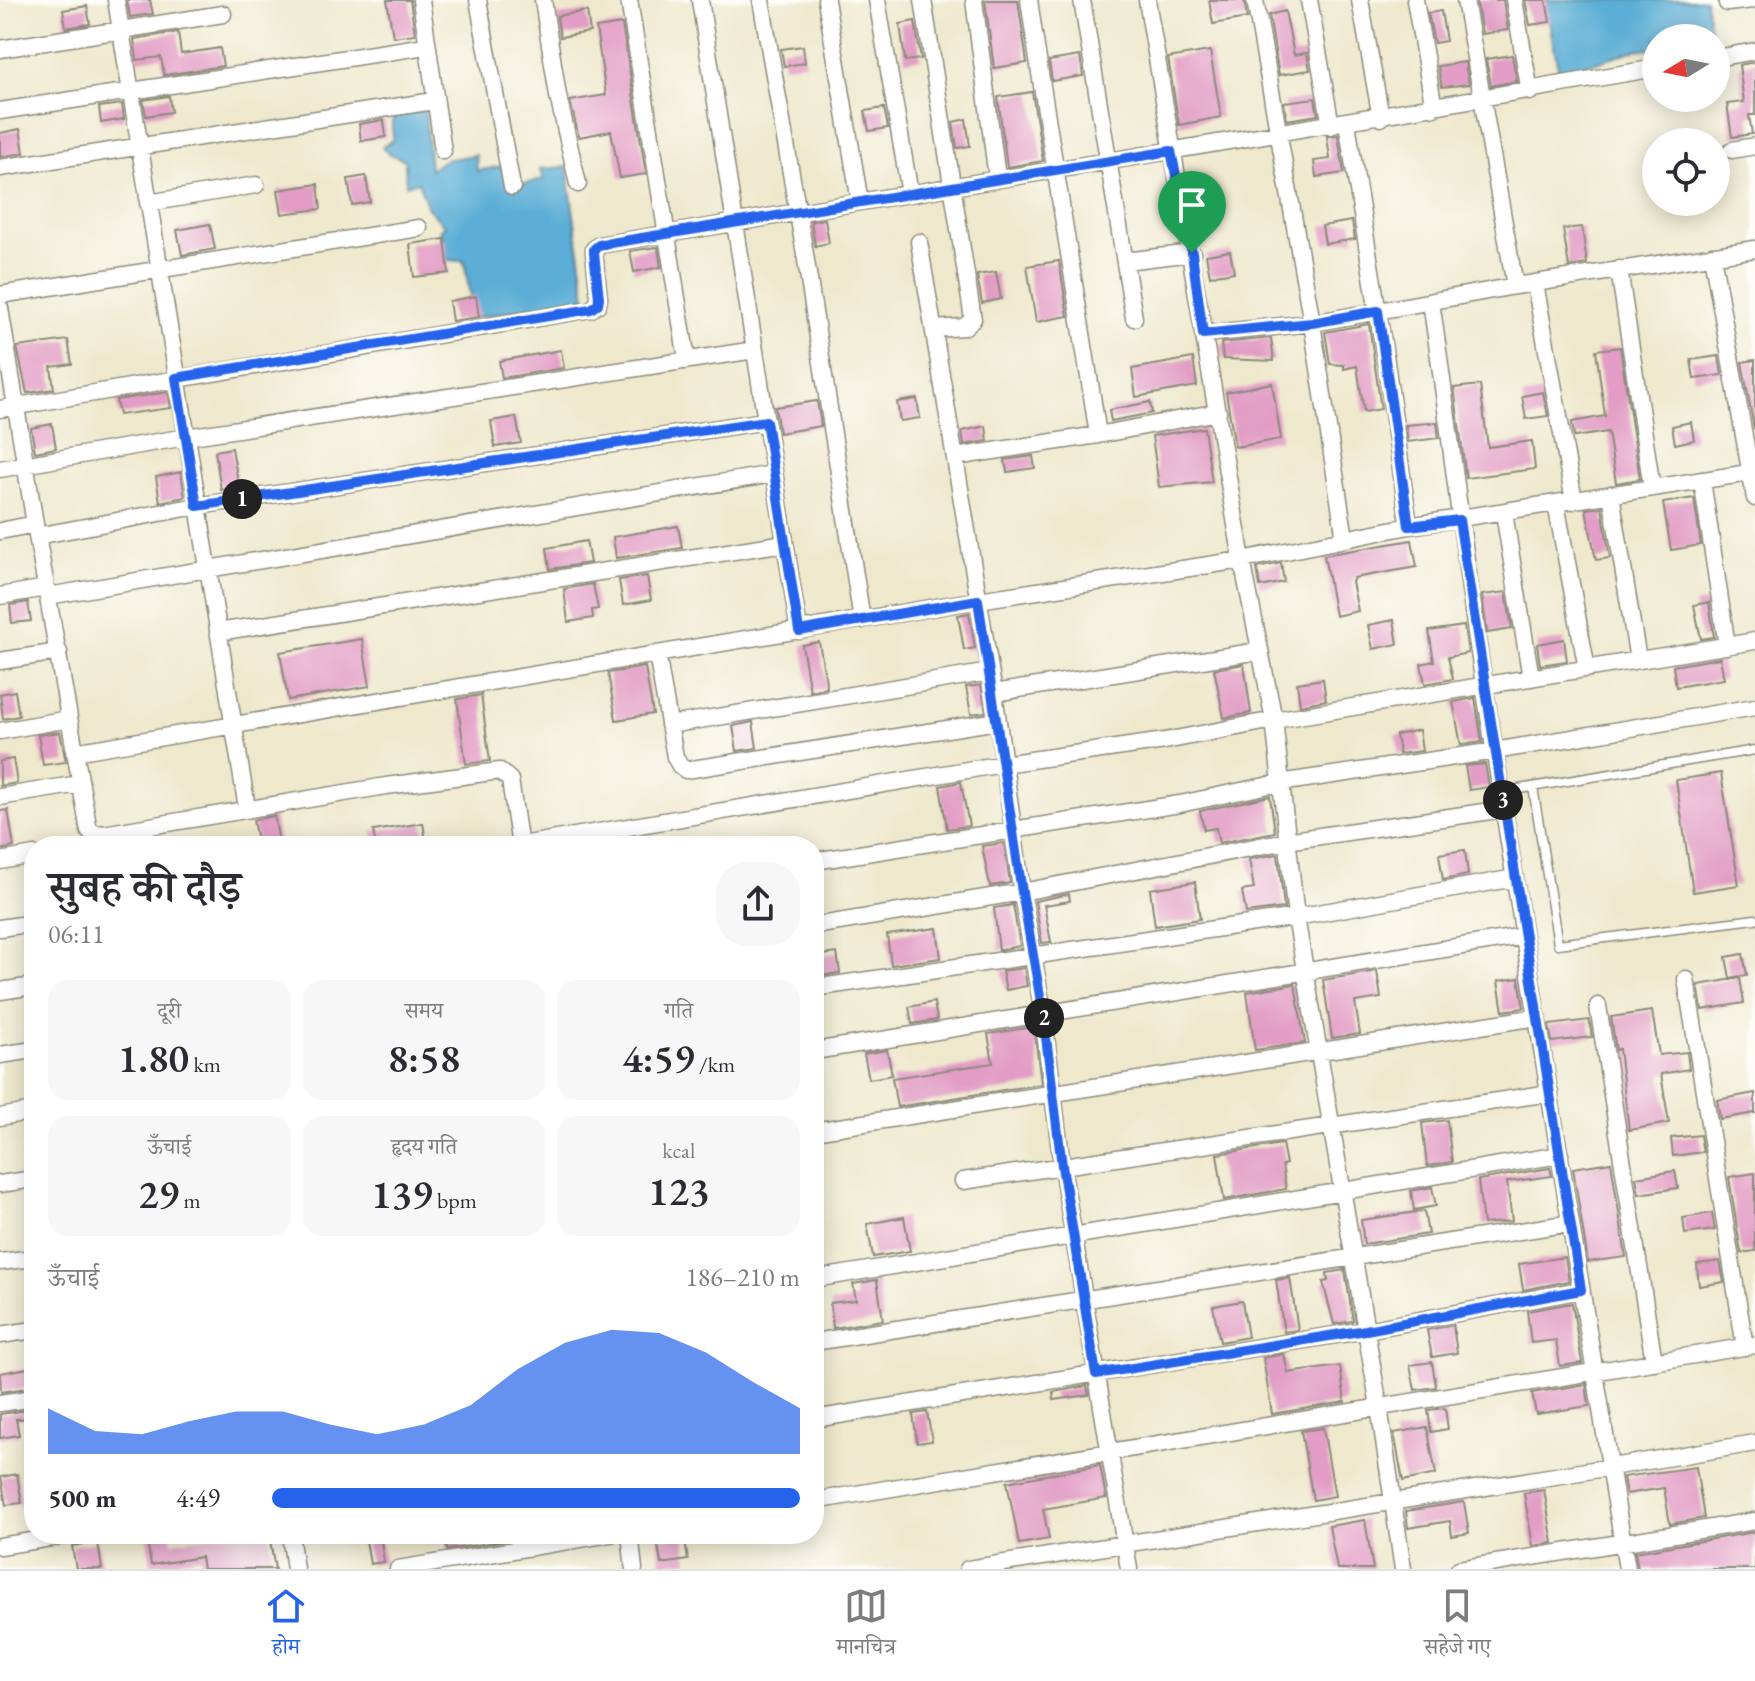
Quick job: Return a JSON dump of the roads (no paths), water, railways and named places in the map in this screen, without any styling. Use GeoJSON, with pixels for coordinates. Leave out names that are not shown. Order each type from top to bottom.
{"type":"FeatureCollection","features":[{"type":"Feature","properties":{"kind":"street"},"geometry":{"type":"LineString","coordinates":[[116,0],[247,808]]}},
{"type":"Feature","properties":{"kind":"street"},"geometry":{"type":"LineString","coordinates":[[421,0],[443,151]]}},
{"type":"Feature","properties":{"kind":"street"},"geometry":{"type":"LineString","coordinates":[[478,0],[512,187]]}},
{"type":"Feature","properties":{"kind":"street"},"geometry":{"type":"LineString","coordinates":[[543,0],[558,96],[578,184]]}},
{"type":"Feature","properties":{"kind":"street"},"geometry":{"type":"LineString","coordinates":[[629,0],[687,360]]}},
{"type":"Feature","properties":{"kind":"street"},"geometry":{"type":"LineString","coordinates":[[700,0],[799,631]]}},
{"type":"Feature","properties":{"kind":"street"},"geometry":{"type":"LineString","coordinates":[[761,0],[862,620]]}},
{"type":"Feature","properties":{"kind":"street"},"geometry":{"type":"LineString","coordinates":[[826,0],[860,202]]}},
{"type":"Feature","properties":{"kind":"street"},"geometry":{"type":"LineString","coordinates":[[877,0],[910,194]]}},
{"type":"Feature","properties":{"kind":"street"},"geometry":{"type":"LineString","coordinates":[[923,0],[973,319],[964,327],[934,329]]}},
{"type":"Feature","properties":{"kind":"street"},"geometry":{"type":"LineString","coordinates":[[974,0],[997,178]]}},
{"type":"Feature","properties":{"kind":"street"},"geometry":{"type":"LineString","coordinates":[[1029,0],[1053,169],[1071,260],[1098,435]]}},
{"type":"Feature","properties":{"kind":"street"},"geometry":{"type":"LineString","coordinates":[[1082,0],[1134,318]]}},
{"type":"Feature","properties":{"kind":"street"},"geometry":{"type":"LineString","coordinates":[[1147,0],[1242,560],[1274,720],[1296,917],[1395,1504],[1403,1569]]}},
{"type":"Feature","properties":{"kind":"street"},"geometry":{"type":"LineString","coordinates":[[1255,0],[1312,323],[1345,539]]}},
{"type":"Feature","properties":{"kind":"street"},"geometry":{"type":"LineString","coordinates":[[1309,0],[1339,124],[1378,311],[1409,526]]}},
{"type":"Feature","properties":{"kind":"street"},"geometry":{"type":"LineString","coordinates":[[1360,0],[1381,118]]}},
{"type":"Feature","properties":{"kind":"street"},"geometry":{"type":"LineString","coordinates":[[1415,0],[1434,108]]}},
{"type":"Feature","properties":{"kind":"street"},"geometry":{"type":"LineString","coordinates":[[1465,0],[1515,286]]}},
{"type":"Feature","properties":{"kind":"street"},"geometry":{"type":"LineString","coordinates":[[1514,0],[1530,92]]}},
{"type":"Feature","properties":{"kind":"street"},"geometry":{"type":"LineString","coordinates":[[1727,3],[1753,0]]}},
{"type":"Feature","properties":{"kind":"street"},"geometry":{"type":"LineString","coordinates":[[0,49],[223,14]]}},
{"type":"Feature","properties":{"kind":"street"},"geometry":{"type":"LineString","coordinates":[[0,111],[426,46]]}},
{"type":"Feature","properties":{"kind":"street"},"geometry":{"type":"LineString","coordinates":[[1730,55],[1755,51]]}},
{"type":"Feature","properties":{"kind":"street"},"geometry":{"type":"LineString","coordinates":[[8,408],[591,309],[598,304],[599,298],[596,246],[1106,160],[1381,118],[1642,71]]}},
{"type":"Feature","properties":{"kind":"street"},"geometry":{"type":"LineString","coordinates":[[0,168],[434,101]]}},
{"type":"Feature","properties":{"kind":"street"},"geometry":{"type":"LineString","coordinates":[[1732,150],[1755,146]]}},
{"type":"Feature","properties":{"kind":"street"},"geometry":{"type":"LineString","coordinates":[[148,203],[256,185]]}},
{"type":"Feature","properties":{"kind":"street"},"geometry":{"type":"LineString","coordinates":[[0,295],[419,228]]}},
{"type":"Feature","properties":{"kind":"street"},"geometry":{"type":"LineString","coordinates":[[919,242],[994,693],[1022,892],[1043,1013],[1062,1166],[1129,1569]]}},
{"type":"Feature","properties":{"kind":"street"},"geometry":{"type":"LineString","coordinates":[[1203,334],[1312,323],[1515,286],[1755,249]]}},
{"type":"Feature","properties":{"kind":"street"},"geometry":{"type":"LineString","coordinates":[[1125,261],[1192,253]]}},
{"type":"Feature","properties":{"kind":"street"},"geometry":{"type":"LineString","coordinates":[[1712,255],[1753,472],[1755,498]]}},
{"type":"Feature","properties":{"kind":"street"},"geometry":{"type":"LineString","coordinates":[[1619,269],[1652,488]]}},
{"type":"Feature","properties":{"kind":"street"},"geometry":{"type":"LineString","coordinates":[[1535,283],[1574,501]]}},
{"type":"Feature","properties":{"kind":"street"},"geometry":{"type":"LineString","coordinates":[[1431,302],[1484,686],[1627,1569]]}},
{"type":"Feature","properties":{"kind":"street"},"geometry":{"type":"LineString","coordinates":[[0,308],[8,408],[25,464],[87,826],[95,834],[103,834],[247,808],[500,771],[510,780],[517,836]]}},
{"type":"Feature","properties":{"kind":"street"},"geometry":{"type":"LineString","coordinates":[[0,469],[186,437],[755,350]]}},
{"type":"Feature","properties":{"kind":"street"},"geometry":{"type":"LineString","coordinates":[[955,457],[1098,435],[1218,412]]}},
{"type":"Feature","properties":{"kind":"street"},"geometry":{"type":"LineString","coordinates":[[0,531],[36,530],[766,421]]}},
{"type":"Feature","properties":{"kind":"street"},"geometry":{"type":"LineString","coordinates":[[74,752],[978,600],[1242,560],[1409,526],[1753,472]]}},
{"type":"Feature","properties":{"kind":"street"},"geometry":{"type":"LineString","coordinates":[[0,596],[207,570],[773,474]]}},
{"type":"Feature","properties":{"kind":"street"},"geometry":{"type":"LineString","coordinates":[[1702,480],[1727,646]]}},
{"type":"Feature","properties":{"kind":"street"},"geometry":{"type":"LineString","coordinates":[[1611,494],[1638,660]]}},
{"type":"Feature","properties":{"kind":"street"},"geometry":{"type":"LineString","coordinates":[[1556,504],[1587,669]]}},
{"type":"Feature","properties":{"kind":"street"},"geometry":{"type":"LineString","coordinates":[[1504,513],[1531,678]]}},
{"type":"Feature","properties":{"kind":"street"},"geometry":{"type":"LineString","coordinates":[[218,632],[785,543]]}},
{"type":"Feature","properties":{"kind":"street"},"geometry":{"type":"LineString","coordinates":[[577,836],[1755,641]]}},
{"type":"Feature","properties":{"kind":"street"},"geometry":{"type":"LineString","coordinates":[[994,693],[1259,651]]}},
{"type":"Feature","properties":{"kind":"street"},"geometry":{"type":"LineString","coordinates":[[0,661],[59,652]]}},
{"type":"Feature","properties":{"kind":"street"},"geometry":{"type":"LineString","coordinates":[[657,654],[675,757],[686,770],[998,721]]}},
{"type":"Feature","properties":{"kind":"street"},"geometry":{"type":"LineString","coordinates":[[669,725],[990,672]]}},
{"type":"Feature","properties":{"kind":"street"},"geometry":{"type":"LineString","coordinates":[[824,859],[1180,804],[1279,783],[1495,751],[1755,707]]}},
{"type":"Feature","properties":{"kind":"street"},"geometry":{"type":"LineString","coordinates":[[0,731],[69,719]]}},
{"type":"Feature","properties":{"kind":"street"},"geometry":{"type":"LineString","coordinates":[[0,797],[79,784]]}},
{"type":"Feature","properties":{"kind":"street"},"geometry":{"type":"LineString","coordinates":[[824,924],[1022,892],[1503,801]]}},
{"type":"Feature","properties":{"kind":"street"},"geometry":{"type":"LineString","coordinates":[[0,861],[24,857]]}},
{"type":"Feature","properties":{"kind":"street"},"geometry":{"type":"LineString","coordinates":[[824,986],[1296,917],[1515,878]]}},
{"type":"Feature","properties":{"kind":"street"},"geometry":{"type":"LineString","coordinates":[[0,928],[24,924]]}},
{"type":"Feature","properties":{"kind":"street"},"geometry":{"type":"LineString","coordinates":[[824,1049],[1524,936]]}},
{"type":"Feature","properties":{"kind":"street"},"geometry":{"type":"LineString","coordinates":[[824,1499],[1750,1346],[1686,979]]}},
{"type":"Feature","properties":{"kind":"street"},"geometry":{"type":"LineString","coordinates":[[0,991],[24,987]]}},
{"type":"Feature","properties":{"kind":"street"},"geometry":{"type":"LineString","coordinates":[[1598,1006],[1654,1362]]}},
{"type":"Feature","properties":{"kind":"street"},"geometry":{"type":"LineString","coordinates":[[824,1129],[1538,1017]]}},
{"type":"Feature","properties":{"kind":"street"},"geometry":{"type":"LineString","coordinates":[[0,1055],[24,1051]]}},
{"type":"Feature","properties":{"kind":"street"},"geometry":{"type":"LineString","coordinates":[[963,1181],[1550,1093]]}},
{"type":"Feature","properties":{"kind":"street"},"geometry":{"type":"LineString","coordinates":[[0,1117],[24,1113]]}},
{"type":"Feature","properties":{"kind":"street"},"geometry":{"type":"LineString","coordinates":[[824,1277],[1560,1155]]}},
{"type":"Feature","properties":{"kind":"street"},"geometry":{"type":"LineString","coordinates":[[0,1184],[24,1180]]}},
{"type":"Feature","properties":{"kind":"street"},"geometry":{"type":"LineString","coordinates":[[824,1340],[1571,1223]]}},
{"type":"Feature","properties":{"kind":"street"},"geometry":{"type":"LineString","coordinates":[[0,1262],[24,1259]]}},
{"type":"Feature","properties":{"kind":"street"},"geometry":{"type":"LineString","coordinates":[[824,1417],[1366,1330],[1581,1290]]}},
{"type":"Feature","properties":{"kind":"street"},"geometry":{"type":"LineString","coordinates":[[0,1335],[24,1331]]}},
{"type":"Feature","properties":{"kind":"street"},"geometry":{"type":"LineString","coordinates":[[0,1403],[24,1399]]}},
{"type":"Feature","properties":{"kind":"street"},"geometry":{"type":"LineString","coordinates":[[968,1569],[1395,1504],[1755,1443]]}},
{"type":"Feature","properties":{"kind":"street"},"geometry":{"type":"LineString","coordinates":[[1459,1569],[1755,1521]]}},
{"type":"Feature","properties":{"kind":"street"},"geometry":{"type":"LineString","coordinates":[[0,1546],[24,1542]]}},
{"type":"Feature","properties":{"kind":"street"},"geometry":{"type":"LineString","coordinates":[[291,1544],[295,1569]]}},
{"type":"Feature","properties":{"kind":"street"},"geometry":{"type":"LineString","coordinates":[[398,1569],[550,1544]]}},
{"type":"Feature","properties":{"kind":"street"},"geometry":{"type":"LineString","coordinates":[[631,1544],[634,1569]]}},
{"type":"Feature","properties":{"kind":"lane"},"geometry":{"type":"LineString","coordinates":[[1503,801],[1533,787],[1755,750]]}},
{"type":"Feature","properties":{"kind":"lane"},"geometry":{"type":"LineString","coordinates":[[1533,787],[1558,944],[1755,919]]}},
{"type":"Feature","properties":{"kind":"water"},"geometry":{"type":"Polygon","coordinates":[[[1545,0],[1705,0],[1709,24],[1642,24],[1642,49],[1559,73],[1545,0]]]}},
{"type":"Feature","properties":{"kind":"water"},"geometry":{"type":"Polygon","coordinates":[[[425,111],[430,170],[444,160],[476,155],[477,171],[503,166],[512,187],[544,179],[540,169],[567,167],[586,298],[474,318],[464,261],[447,260],[440,229],[445,226],[428,208],[418,182],[406,185],[405,160],[382,147],[393,140],[392,122],[396,113],[425,111]]]}}]}
